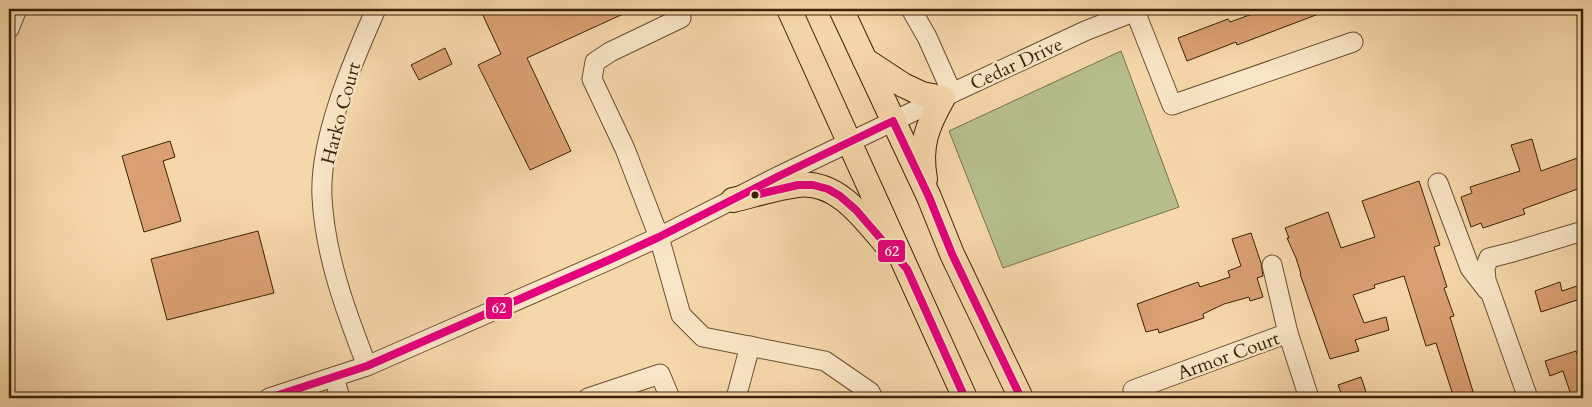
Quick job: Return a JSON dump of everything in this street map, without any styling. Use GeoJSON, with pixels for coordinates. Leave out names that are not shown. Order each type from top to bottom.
{"type":"FeatureCollection","features":[{"type":"Feature","properties":{"kind":"main road"},"geometry":{"type":"LineString","coordinates":[[789,9],[966,398]]}},
{"type":"Feature","properties":{"kind":"main road"},"geometry":{"type":"LineString","coordinates":[[841,9],[929,198],[952,254],[1021,398]]}},
{"type":"Feature","properties":{"kind":"main road"},"geometry":{"type":"LineString","coordinates":[[865,60],[903,85],[922,94],[948,95],[925,133],[923,165],[929,198]]}},
{"type":"Feature","properties":{"kind":"main road"},"geometry":{"type":"LineString","coordinates":[[733,200],[798,185],[813,185],[828,189],[840,196],[856,210],[907,270]]}},
{"type":"Feature","properties":{"kind":"street"},"geometry":{"type":"LineString","coordinates":[[9,29],[17,9]]}},
{"type":"Feature","properties":{"kind":"street","name":"Harko Court"},"geometry":{"type":"LineString","coordinates":[[367,366],[336,279],[327,237],[322,196],[324,169],[334,122],[352,64],[376,9]]}},
{"type":"Feature","properties":{"kind":"street"},"geometry":{"type":"LineString","coordinates":[[911,9],[927,37],[948,95]]}},
{"type":"Feature","properties":{"kind":"street"},"geometry":{"type":"LineString","coordinates":[[1138,10],[1172,105],[1353,42]]}},
{"type":"Feature","properties":{"kind":"street","name":"Cedar Drive"},"geometry":{"type":"LineString","coordinates":[[269,398],[367,366],[659,237],[893,121],[1085,31],[1138,10]]}},
{"type":"Feature","properties":{"kind":"street"},"geometry":{"type":"LineString","coordinates":[[681,18],[610,52],[595,62],[592,79],[625,149],[659,237],[681,315],[703,337],[824,362],[870,392],[873,398]]}},
{"type":"Feature","properties":{"kind":"street"},"geometry":{"type":"LineString","coordinates":[[1438,183],[1470,268],[1491,296]]}},
{"type":"Feature","properties":{"kind":"street"},"geometry":{"type":"LineString","coordinates":[[1528,398],[1486,280],[1485,268],[1488,258],[1583,231]]}},
{"type":"Feature","properties":{"kind":"street"},"geometry":{"type":"LineString","coordinates":[[1272,265],[1288,333]]}},
{"type":"Feature","properties":{"kind":"street","name":"Armor Court"},"geometry":{"type":"LineString","coordinates":[[1134,394],[1288,333],[1309,398]]}},
{"type":"Feature","properties":{"kind":"street"},"geometry":{"type":"LineString","coordinates":[[736,398],[750,346]]}},
{"type":"Feature","properties":{"kind":"street"},"geometry":{"type":"LineString","coordinates":[[588,398],[617,394],[660,374],[670,398]]}},
{"type":"Feature","properties":{"kind":"street"},"geometry":{"type":"LineString","coordinates":[[334,377],[340,398]]}},
{"type":"Feature","properties":{"kind":"green space"},"geometry":{"type":"Polygon","coordinates":[[[1121,51],[1179,207],[1003,268],[949,131],[1121,51]]]}},
{"type":"Feature","properties":{"kind":"building"},"geometry":{"type":"Polygon","coordinates":[[[480,9],[634,9],[527,58],[571,151],[530,170],[478,65],[501,54],[480,9]]]}},
{"type":"Feature","properties":{"kind":"building"},"geometry":{"type":"Polygon","coordinates":[[[1266,9],[1329,10],[1237,45],[1236,42],[1187,61],[1178,38],[1228,19],[1230,22],[1266,9]]]}},
{"type":"Feature","properties":{"kind":"building"},"geometry":{"type":"Polygon","coordinates":[[[445,48],[452,64],[419,80],[411,65],[445,48]]]}},
{"type":"Feature","properties":{"kind":"building"},"geometry":{"type":"Polygon","coordinates":[[[1532,139],[1541,171],[1583,156],[1583,187],[1523,209],[1525,214],[1483,228],[1481,223],[1471,227],[1461,197],[1472,193],[1470,187],[1520,171],[1511,145],[1532,139]]]}},
{"type":"Feature","properties":{"kind":"building"},"geometry":{"type":"Polygon","coordinates":[[[170,141],[175,157],[163,161],[181,221],[144,232],[122,156],[170,141]]]}},
{"type":"Feature","properties":{"kind":"building"},"geometry":{"type":"Polygon","coordinates":[[[1419,181],[1440,245],[1434,247],[1447,287],[1444,288],[1454,316],[1450,317],[1475,398],[1454,398],[1436,343],[1426,346],[1404,276],[1374,285],[1375,288],[1353,295],[1364,323],[1386,317],[1389,330],[1355,340],[1359,351],[1330,359],[1296,258],[1287,238],[1289,238],[1285,228],[1328,212],[1341,248],[1375,237],[1362,201],[1419,181]]]}},
{"type":"Feature","properties":{"kind":"building"},"geometry":{"type":"Polygon","coordinates":[[[258,231],[274,293],[167,320],[151,259],[258,231]]]}},
{"type":"Feature","properties":{"kind":"building"},"geometry":{"type":"Polygon","coordinates":[[[1251,233],[1261,263],[1263,276],[1257,278],[1263,297],[1250,301],[1249,297],[1224,304],[1203,314],[1204,318],[1159,333],[1158,329],[1146,332],[1137,304],[1198,282],[1200,287],[1230,277],[1228,271],[1241,266],[1232,239],[1251,233]]]}},
{"type":"Feature","properties":{"kind":"building"},"geometry":{"type":"Polygon","coordinates":[[[1560,282],[1562,291],[1583,284],[1583,298],[1541,312],[1535,291],[1560,282]]]}},
{"type":"Feature","properties":{"kind":"building"},"geometry":{"type":"Polygon","coordinates":[[[1576,351],[1583,371],[1583,398],[1572,398],[1563,371],[1550,376],[1545,361],[1576,351]]]}},
{"type":"Feature","properties":{"kind":"building"},"geometry":{"type":"Polygon","coordinates":[[[1361,377],[1368,398],[1343,398],[1338,385],[1361,377]]]}},
{"type":"Feature","properties":{"kind":"transit line","name":"62"},"geometry":{"type":"LineString","coordinates":[[269,398],[367,366],[609,260],[893,121],[929,197],[952,254],[1021,398]]}},
{"type":"Feature","properties":{"kind":"transit line","name":"62"},"geometry":{"type":"LineString","coordinates":[[755,195],[798,185],[813,185],[828,189],[840,196],[856,210],[907,269],[965,398]]}}]}
